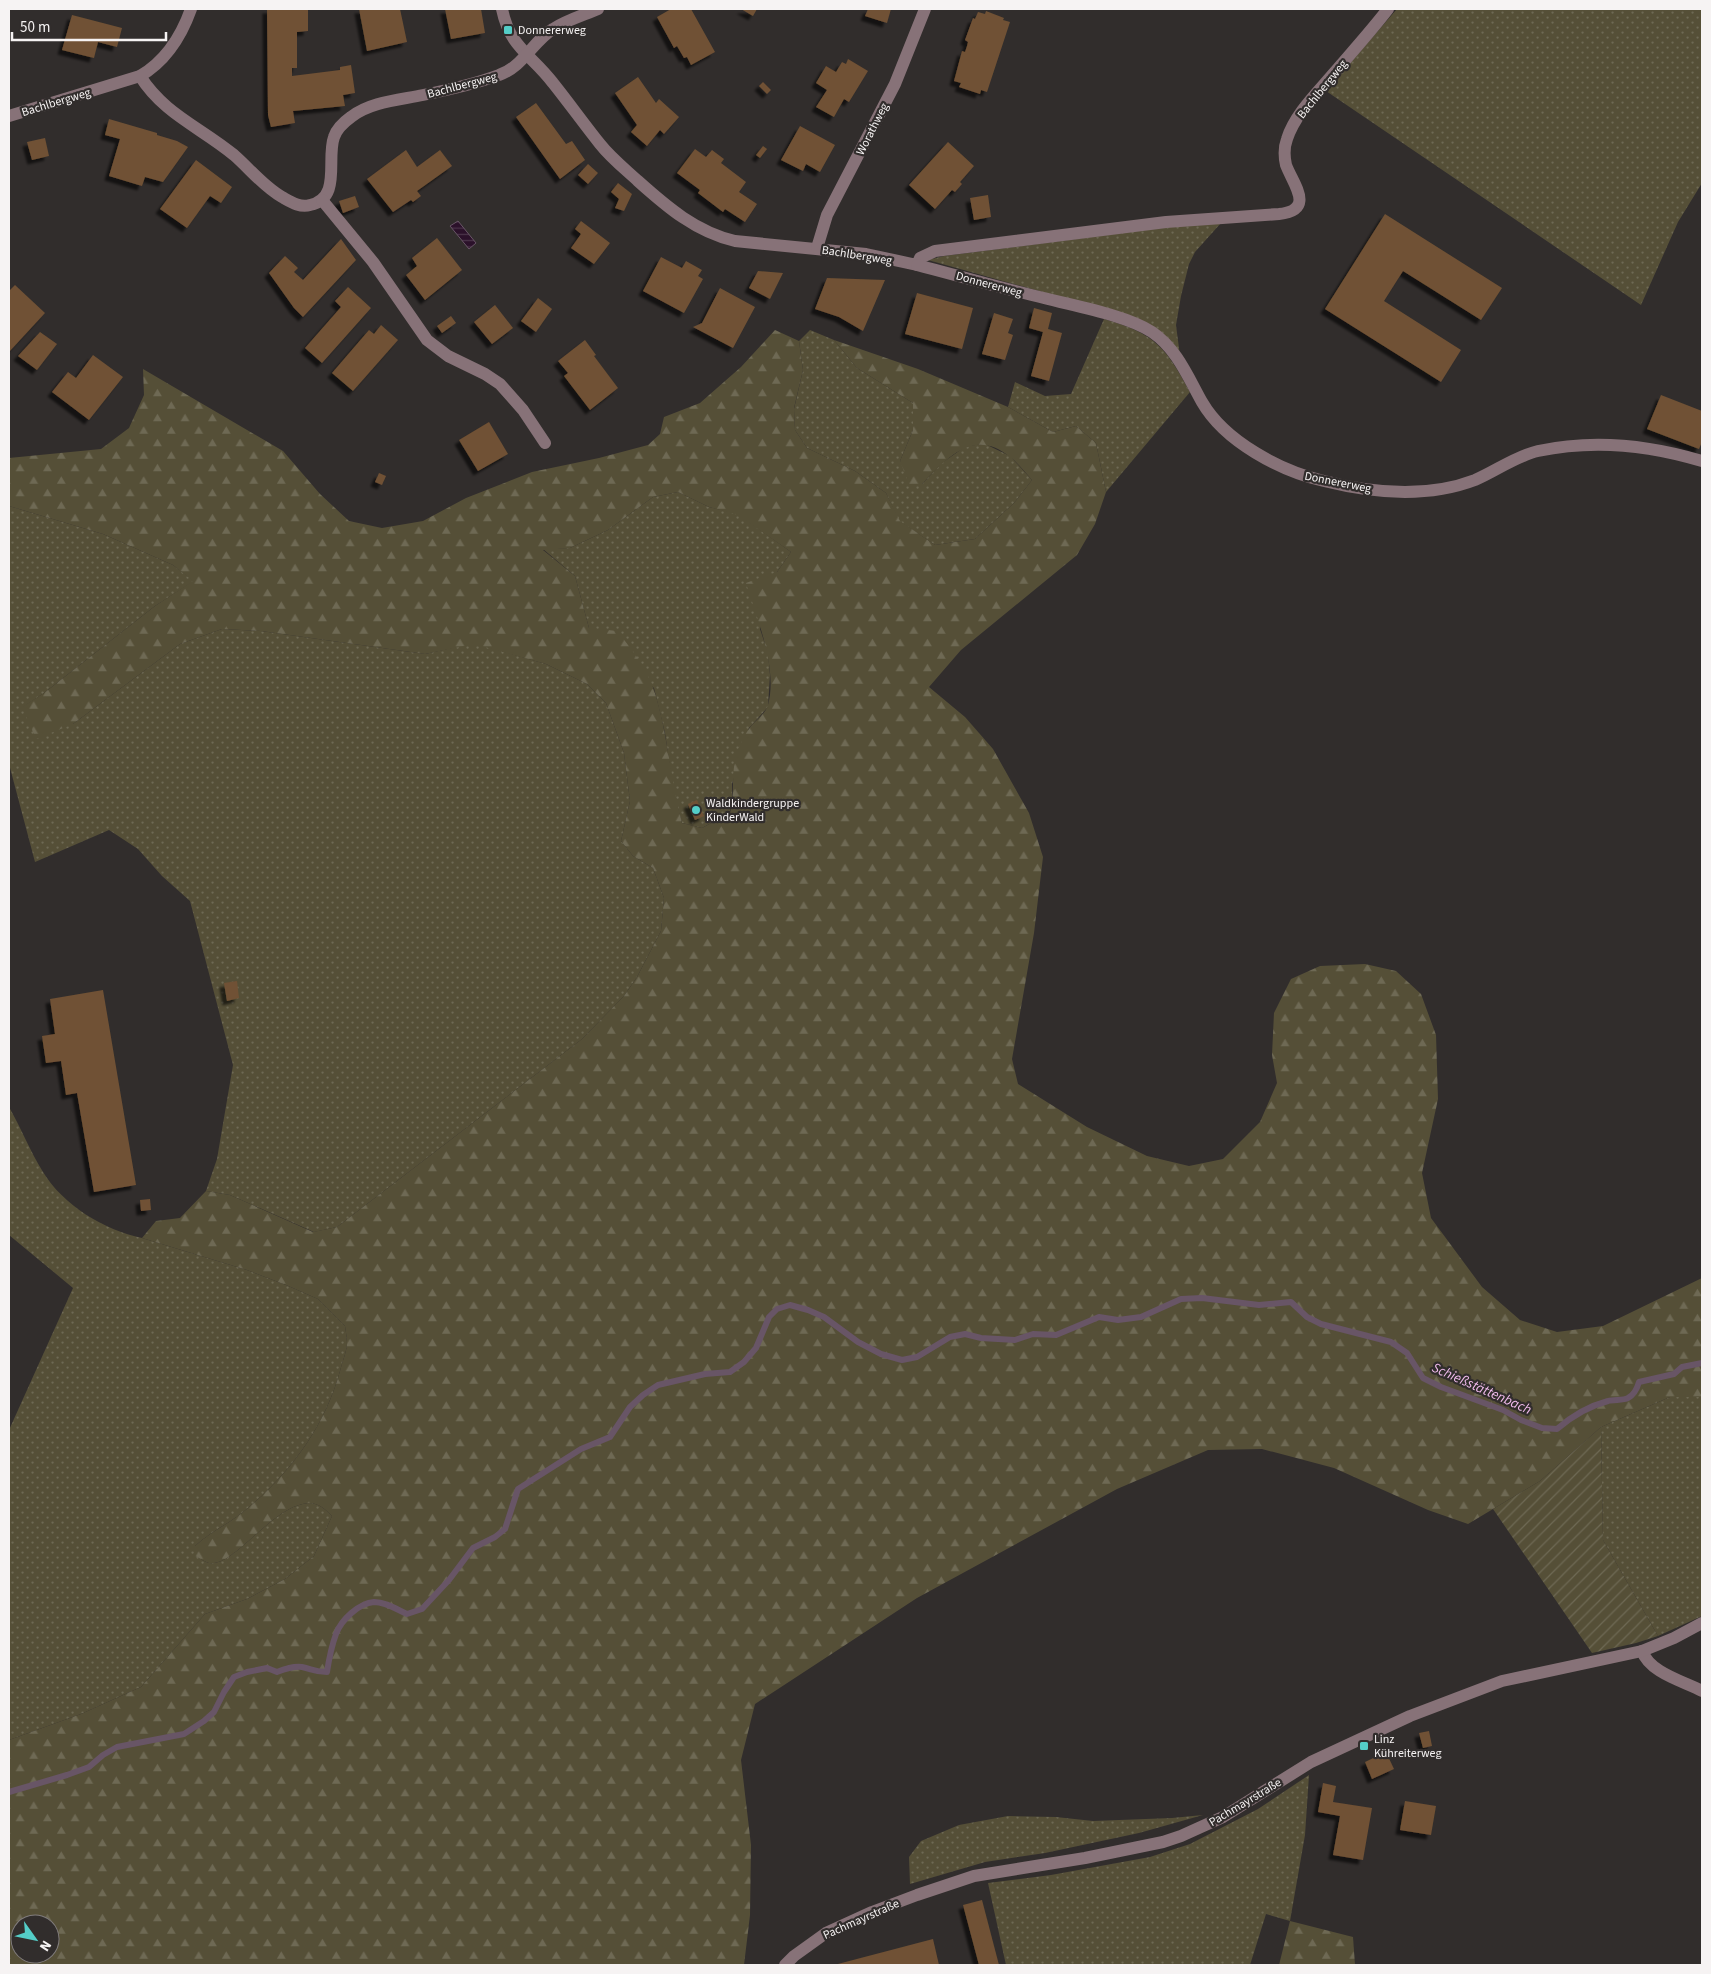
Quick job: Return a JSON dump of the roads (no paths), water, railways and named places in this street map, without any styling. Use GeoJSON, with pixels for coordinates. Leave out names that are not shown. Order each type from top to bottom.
{"type":"FeatureCollection","features":[{"type":"Feature","properties":{"kind":"street","name":"Bachlbergweg"},"geometry":{"type":"LineString","coordinates":[[9,116],[140,76],[152,69],[169,52],[185,26],[191,9]]}},
{"type":"Feature","properties":{"kind":"street"},"geometry":{"type":"LineString","coordinates":[[502,9],[513,40],[526,55],[553,28],[598,9]]}},
{"type":"Feature","properties":{"kind":"street","name":"Worathweg"},"geometry":{"type":"LineString","coordinates":[[817,248],[828,215],[895,84],[926,9]]}},
{"type":"Feature","properties":{"kind":"street","name":"Bachlbergweg"},"geometry":{"type":"LineString","coordinates":[[322,200],[330,189],[331,149],[334,136],[342,124],[355,114],[369,107],[435,93],[501,74],[516,65],[526,55],[552,81],[609,154],[679,215],[708,232],[725,238],[765,245],[817,248],[866,254],[917,265],[920,258],[935,251],[1166,222],[1279,214],[1291,211],[1298,205],[1300,197],[1285,158],[1284,147],[1289,134],[1314,97],[1388,9]]}},
{"type":"Feature","properties":{"kind":"street"},"geometry":{"type":"LineString","coordinates":[[140,76],[150,93],[170,111],[233,154],[280,196],[296,205],[310,206],[322,200],[373,262],[427,340],[448,356],[485,374],[500,384],[523,410],[545,443]]}},
{"type":"Feature","properties":{"kind":"street","name":"Donnererweg"},"geometry":{"type":"LineString","coordinates":[[917,265],[1075,306],[1142,326],[1165,344],[1184,367],[1203,404],[1245,446],[1297,473],[1324,481],[1386,491],[1443,490],[1474,480],[1536,452],[1560,447],[1592,444],[1618,445],[1654,450],[1702,461]]}},
{"type":"Feature","properties":{"kind":"street","name":"Pachmayrstraße"},"geometry":{"type":"LineString","coordinates":[[785,1965],[794,1956],[826,1933],[872,1912],[917,1895],[974,1876],[1085,1858],[1162,1842],[1181,1836],[1223,1816],[1311,1762],[1410,1716],[1502,1681],[1642,1651],[1674,1638],[1702,1623]]}},
{"type":"Feature","properties":{"kind":"street"},"geometry":{"type":"LineString","coordinates":[[1642,1651],[1645,1659],[1656,1669],[1702,1691]]}},
{"type":"Feature","properties":{"kind":"waterway","name":"Schießstättenbach"},"geometry":{"type":"LineString","coordinates":[[9,1792],[89,1767],[103,1755],[117,1747],[184,1734],[214,1712],[234,1677],[247,1672],[267,1668],[277,1672],[299,1667],[327,1672],[338,1629],[351,1613],[362,1605],[374,1602],[387,1604],[407,1614],[422,1609],[449,1580],[473,1548],[495,1537],[505,1529],[518,1489],[581,1449],[610,1437],[630,1407],[658,1385],[705,1374],[730,1372],[744,1362],[756,1348],[769,1317],[777,1309],[790,1305],[824,1317],[858,1342],[881,1354],[902,1360],[917,1357],[950,1337],[965,1334],[981,1338],[1015,1340],[1033,1334],[1056,1335],[1099,1317],[1118,1320],[1141,1317],[1181,1299],[1202,1298],[1259,1305],[1291,1302],[1307,1317],[1321,1324],[1391,1342],[1407,1353],[1423,1378],[1441,1387],[1503,1410],[1521,1420],[1542,1428],[1557,1429],[1587,1409],[1610,1400],[1628,1398],[1635,1392],[1639,1382],[1674,1374],[1682,1367],[1702,1363]]}},
{"type":"Feature","properties":{"kind":"place","name":"Donnererweg"},"geometry":{"type":"Point","coordinates":[508,30]}},
{"type":"Feature","properties":{"kind":"place","name":"Waldkindergruppe KinderWald"},"geometry":{"type":"Point","coordinates":[696,810]}},
{"type":"Feature","properties":{"kind":"place","name":"Linz Kühreiterweg"},"geometry":{"type":"Point","coordinates":[1364,1746]}}]}
